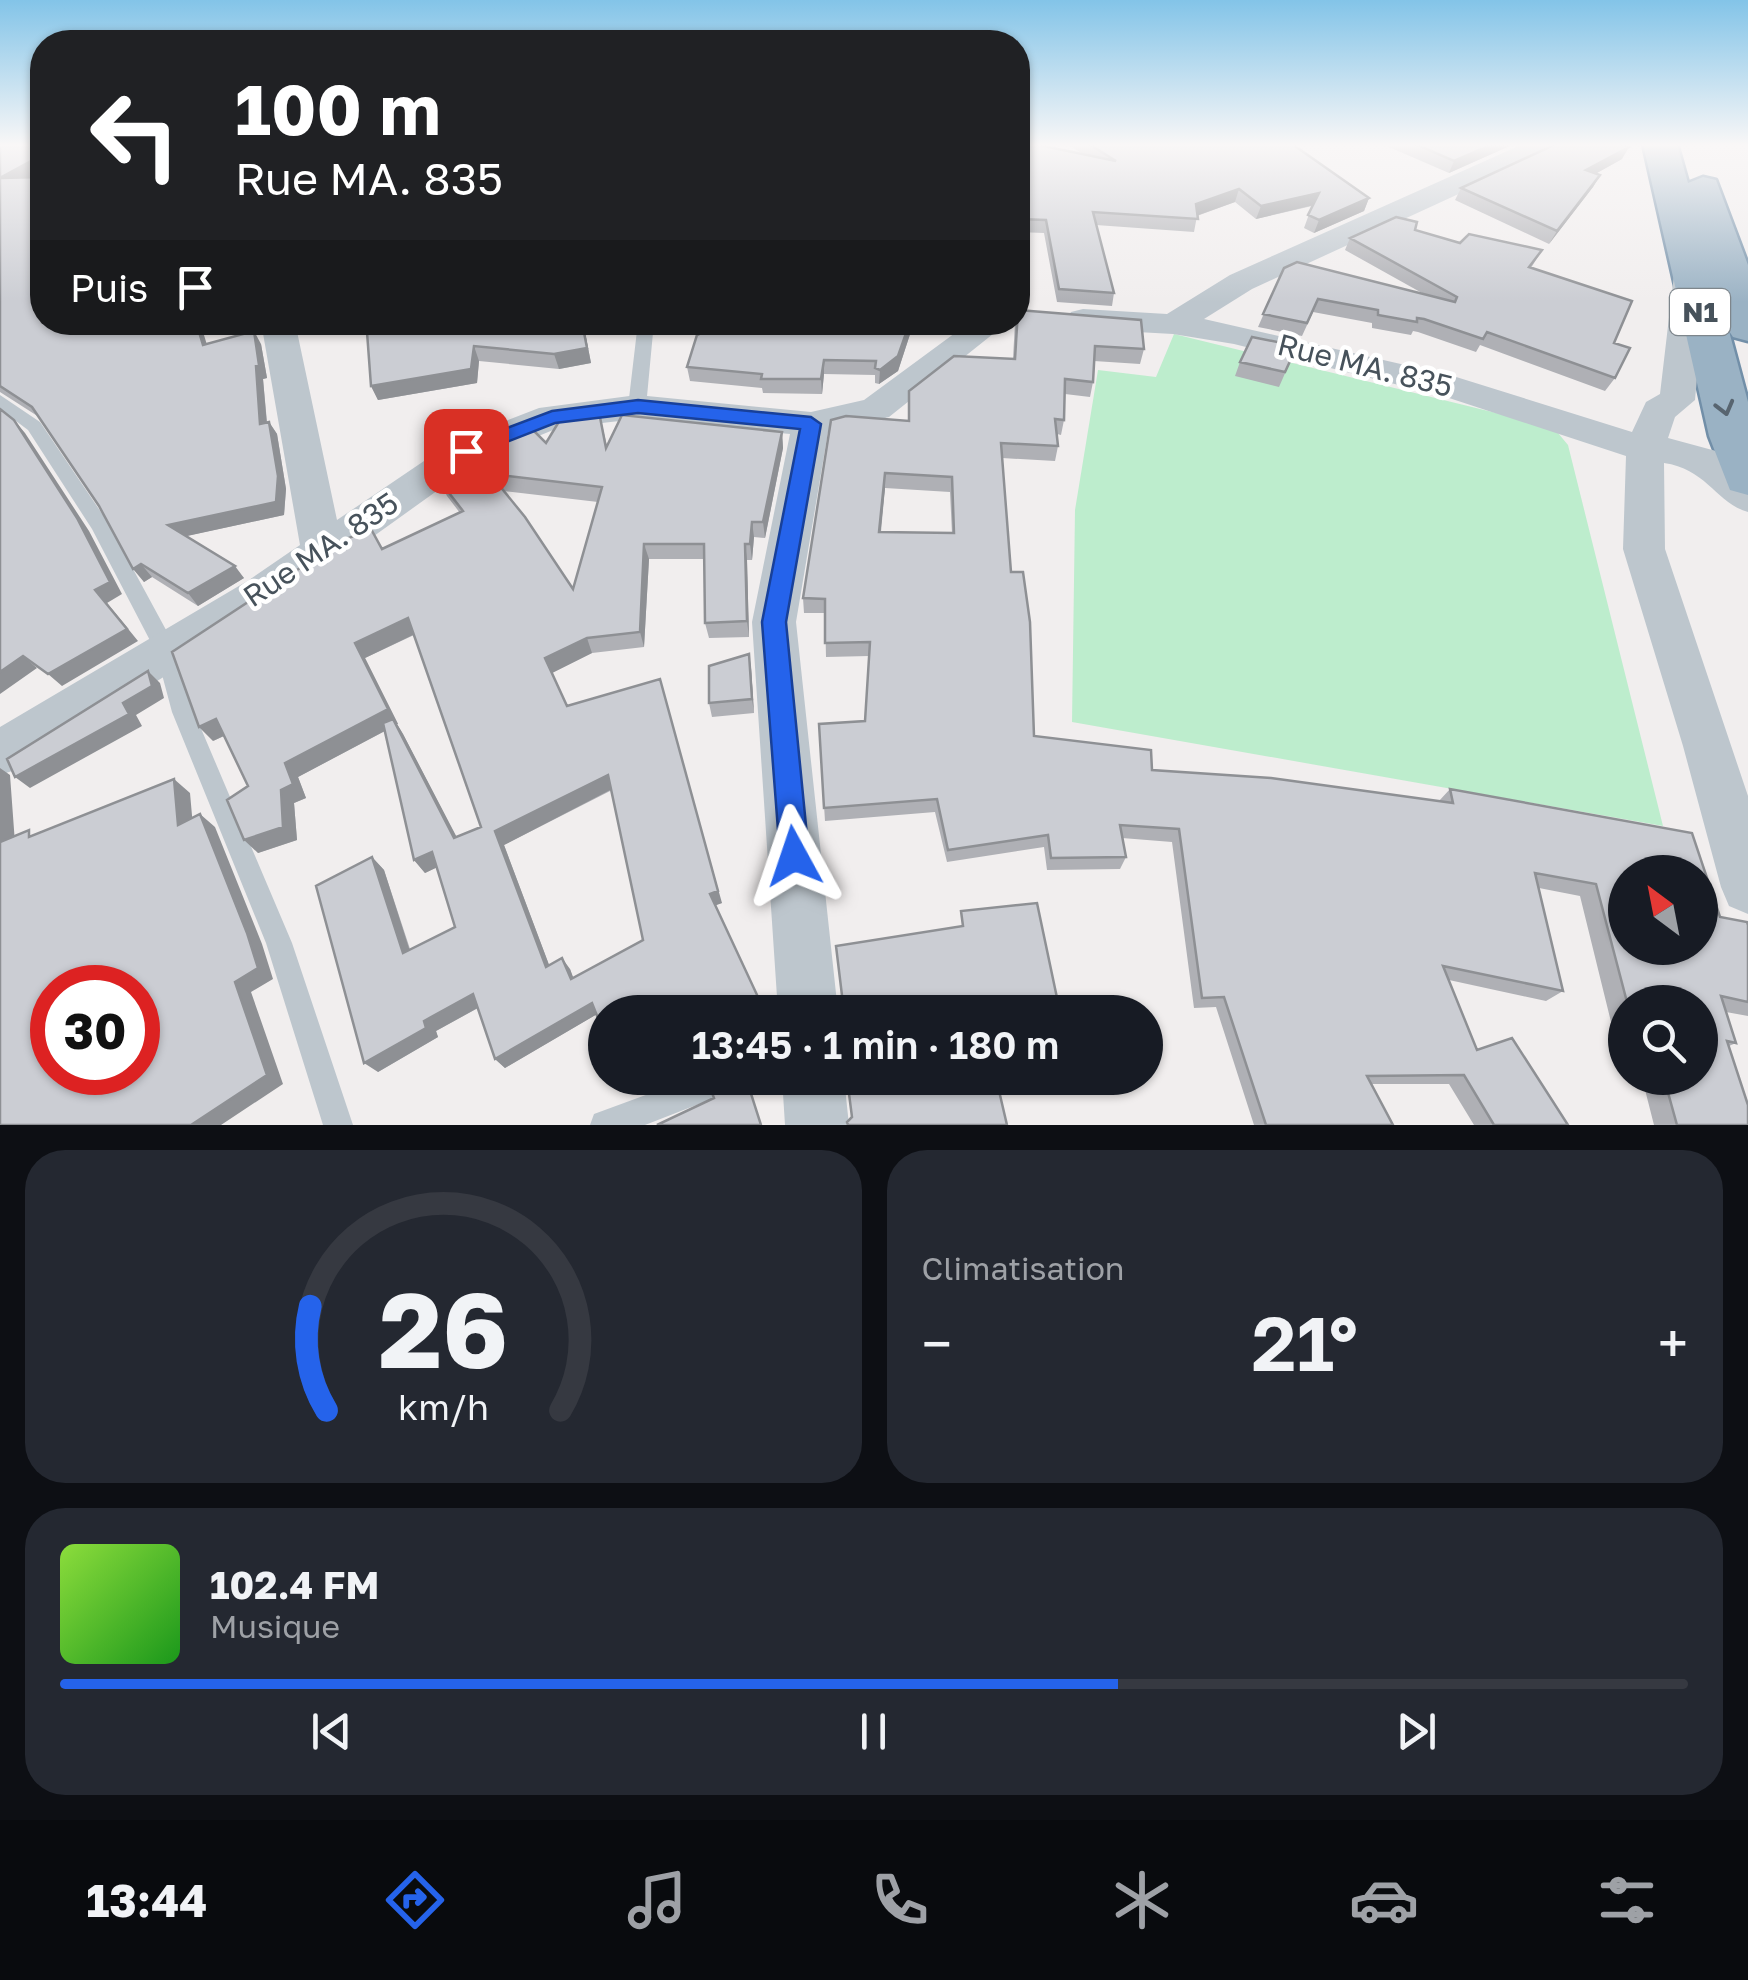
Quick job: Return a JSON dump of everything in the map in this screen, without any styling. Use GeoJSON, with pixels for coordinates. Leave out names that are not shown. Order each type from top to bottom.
{"type":"FeatureCollection","features":[{"type":"Feature","properties":{"kind":"highway","name":"N1"},"geometry":{"type":"LineString","coordinates":[[1672,196],[1733,436],[1748,477]]}},
{"type":"Feature","properties":{"kind":"highway","name":"N1"},"geometry":{"type":"LineString","coordinates":[[1707,196],[1748,328]]}},
{"type":"Feature","properties":{"kind":"street"},"geometry":{"type":"LineString","coordinates":[[1173,324],[1241,282],[1429,196]]}},
{"type":"Feature","properties":{"kind":"street"},"geometry":{"type":"LineString","coordinates":[[1690,274],[1677,400],[1659,410],[1645,450],[1644,549],[1708,746],[1748,888]]}},
{"type":"Feature","properties":{"kind":"street","name":"Rue MA. 835"},"geometry":{"type":"LineString","coordinates":[[1054,318],[1173,324],[1234,334],[1453,387],[1645,450],[1672,448],[1712,465],[1748,498]]}},
{"type":"Feature","properties":{"kind":"street"},"geometry":{"type":"LineString","coordinates":[[281,335],[322,550]]}},
{"type":"Feature","properties":{"kind":"street","name":"Rue MA. 835"},"geometry":{"type":"LineString","coordinates":[[0,753],[264,592],[466,451],[552,417],[638,407],[811,424],[876,409],[975,335]]}},
{"type":"Feature","properties":{"kind":"street"},"geometry":{"type":"LineString","coordinates":[[807,995],[774,622],[811,424]]}},
{"type":"Feature","properties":{"kind":"street"},"geometry":{"type":"LineString","coordinates":[[814,1095],[817,1125]]}},
{"type":"Feature","properties":{"kind":"lane"},"geometry":{"type":"LineString","coordinates":[[638,407],[645,335]]}},
{"type":"Feature","properties":{"kind":"lane"},"geometry":{"type":"LineString","coordinates":[[0,401],[34,426],[100,526],[167,652],[183,712],[279,943],[338,1125]]}},
{"type":"Feature","properties":{"kind":"lane"},"geometry":{"type":"LineString","coordinates":[[605,1125],[685,1095]]}},
{"type":"Feature","properties":{"kind":"green space"},"geometry":{"type":"Polygon","coordinates":[[[1174,334],[1537,423],[1558,433],[1568,445],[1663,826],[1072,722],[1075,510],[1098,370],[1156,377],[1174,334]]]}},
{"type":"Feature","properties":{"kind":"building"},"geometry":{"type":"Polygon","coordinates":[[[0,196],[30,196],[30,335],[200,335],[203,345],[255,335],[260,424],[269,422],[278,476],[276,502],[168,525],[235,566],[188,593],[141,564],[133,569],[99,506],[32,407],[0,386],[0,196]]]}},
{"type":"Feature","properties":{"kind":"building"},"geometry":{"type":"Polygon","coordinates":[[[1030,196],[1218,196],[1196,204],[1198,219],[1093,212],[1114,293],[1059,289],[1046,220],[1030,219],[1030,196]]]}},
{"type":"Feature","properties":{"kind":"building"},"geometry":{"type":"Polygon","coordinates":[[[1249,196],[1303,196],[1261,206],[1249,196]]]}},
{"type":"Feature","properties":{"kind":"building"},"geometry":{"type":"Polygon","coordinates":[[[1317,196],[1369,198],[1319,220],[1308,215],[1317,196]]]}},
{"type":"Feature","properties":{"kind":"building"},"geometry":{"type":"Polygon","coordinates":[[[1480,196],[1583,196],[1557,231],[1480,196]]]}},
{"type":"Feature","properties":{"kind":"building"},"geometry":{"type":"Polygon","coordinates":[[[1396,217],[1417,222],[1415,230],[1460,243],[1469,234],[1542,250],[1529,267],[1632,301],[1614,343],[1630,348],[1615,378],[1487,332],[1483,339],[1424,319],[1417,318],[1417,322],[1378,315],[1378,310],[1318,299],[1307,323],[1263,314],[1284,268],[1297,262],[1455,302],[1457,297],[1350,238],[1396,217]]]}},
{"type":"Feature","properties":{"kind":"building"},"geometry":{"type":"Polygon","coordinates":[[[1030,311],[1141,320],[1144,349],[1095,346],[1093,382],[1065,379],[1064,420],[1055,419],[1058,446],[1001,443],[1011,572],[1023,572],[1030,622],[1034,736],[1151,750],[1152,770],[1271,778],[1453,803],[1450,789],[1692,833],[1699,855],[1608,855],[1608,930],[1596,884],[1535,873],[1563,991],[1443,966],[1477,1050],[1512,1038],[1568,1125],[1494,1125],[1464,1075],[1367,1076],[1393,1125],[1266,1125],[1224,997],[1202,998],[1179,829],[1120,825],[1126,857],[1051,858],[1048,835],[948,850],[937,799],[824,808],[819,724],[865,721],[870,642],[825,643],[825,599],[803,598],[831,420],[846,416],[909,421],[909,391],[954,356],[1015,359],[1016,335],[1030,335],[1030,311]],[[885,473],[879,532],[954,533],[952,477],[885,473]]]}},
{"type":"Feature","properties":{"kind":"building"},"geometry":{"type":"Polygon","coordinates":[[[367,335],[584,335],[587,348],[554,354],[474,346],[471,369],[371,386],[367,335]]]}},
{"type":"Feature","properties":{"kind":"building"},"geometry":{"type":"Polygon","coordinates":[[[697,335],[905,335],[898,356],[880,370],[875,368],[876,361],[824,360],[821,379],[761,379],[762,374],[687,367],[697,335]]]}},
{"type":"Feature","properties":{"kind":"building"},"geometry":{"type":"Polygon","coordinates":[[[1252,337],[1297,346],[1285,372],[1240,362],[1252,337]]]}},
{"type":"Feature","properties":{"kind":"building"},"geometry":{"type":"Polygon","coordinates":[[[0,409],[14,420],[77,518],[110,582],[95,590],[127,629],[48,674],[23,656],[0,672],[0,409]]]}},
{"type":"Feature","properties":{"kind":"building"},"geometry":{"type":"Polygon","coordinates":[[[599,412],[606,448],[622,415],[782,432],[763,522],[752,522],[750,544],[745,544],[747,621],[705,623],[704,544],[644,544],[640,632],[587,638],[545,658],[567,706],[660,679],[718,891],[710,894],[757,995],[588,995],[588,1005],[495,1059],[473,994],[424,1021],[426,1028],[364,1063],[316,886],[372,857],[403,953],[455,927],[432,852],[414,860],[383,723],[393,719],[454,838],[481,827],[408,618],[355,643],[388,709],[285,763],[293,784],[281,790],[283,827],[244,840],[227,800],[248,786],[216,719],[199,727],[172,652],[341,541],[371,529],[382,549],[463,511],[439,480],[470,466],[461,457],[475,447],[529,426],[546,443],[563,415],[599,412]],[[490,474],[525,517],[573,589],[602,487],[490,474]],[[608,775],[495,831],[546,967],[562,958],[571,979],[643,940],[608,775]]]}},
{"type":"Feature","properties":{"kind":"building"},"geometry":{"type":"Polygon","coordinates":[[[749,654],[752,699],[709,703],[709,666],[749,654]]]}},
{"type":"Feature","properties":{"kind":"building"},"geometry":{"type":"Polygon","coordinates":[[[148,671],[152,686],[123,703],[129,714],[15,777],[7,759],[148,671]]]}},
{"type":"Feature","properties":{"kind":"building"},"geometry":{"type":"Polygon","coordinates":[[[174,779],[178,825],[200,814],[258,968],[235,982],[267,1075],[191,1125],[0,1125],[0,842],[29,830],[29,837],[174,779]]]}},
{"type":"Feature","properties":{"kind":"building"},"geometry":{"type":"Polygon","coordinates":[[[1037,903],[1056,995],[842,995],[836,946],[963,926],[961,911],[1037,903]]]}},
{"type":"Feature","properties":{"kind":"building"},"geometry":{"type":"Polygon","coordinates":[[[1718,911],[1720,917],[1747,922],[1748,1002],[1721,996],[1736,1043],[1727,1041],[1748,1105],[1748,1125],[1677,1125],[1669,1095],[1718,1095],[1718,985],[1623,985],[1617,965],[1718,965],[1718,911]]]}},
{"type":"Feature","properties":{"kind":"building"},"geometry":{"type":"Polygon","coordinates":[[[713,1095],[751,1095],[761,1125],[657,1125],[714,1098],[713,1095]]]}},
{"type":"Feature","properties":{"kind":"building"},"geometry":{"type":"Polygon","coordinates":[[[849,1095],[1000,1095],[1007,1125],[848,1125],[852,1117],[849,1095]]]}},
{"type":"Feature","properties":{"kind":"route"},"geometry":{"type":"LineString","coordinates":[[466,451],[552,417],[638,407],[811,424],[774,622],[794,856]]}}]}
